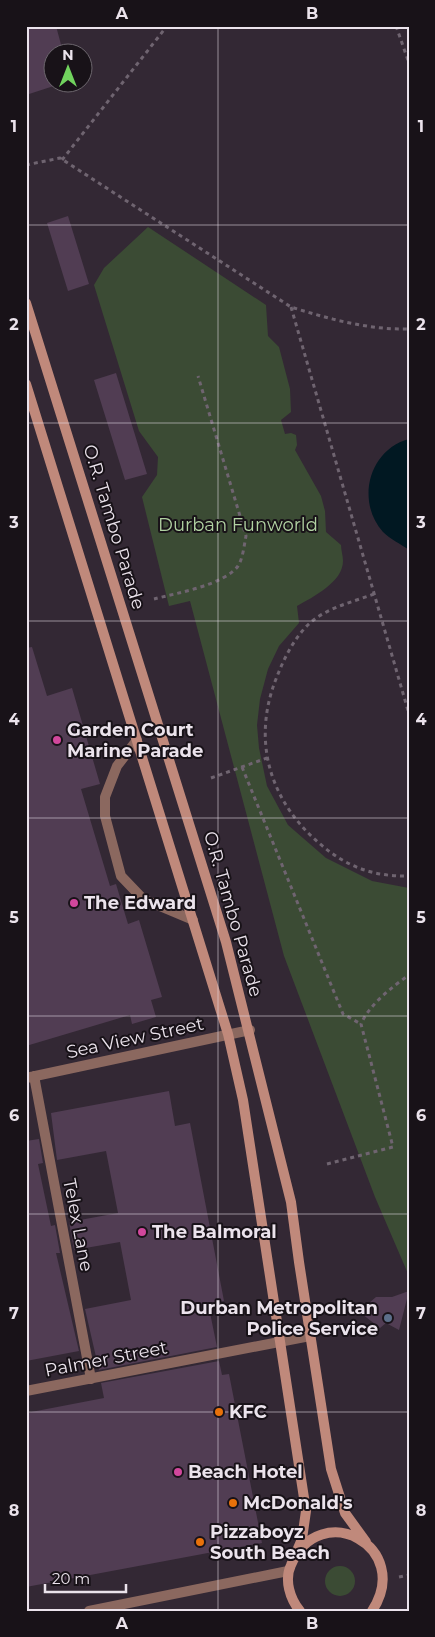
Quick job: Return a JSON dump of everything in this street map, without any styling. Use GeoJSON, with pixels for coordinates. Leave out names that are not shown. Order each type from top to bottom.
{"type":"FeatureCollection","features":[{"type":"Feature","properties":{"kind":"main road","name":"O.R. Tambo Parade"},"geometry":{"type":"LineString","coordinates":[[26,303],[226,942],[250,1030],[292,1202],[310,1336],[331,1469],[345,1513],[380,1561],[384,1579],[375,1611]]}},
{"type":"Feature","properties":{"kind":"main road"},"geometry":{"type":"LineString","coordinates":[[26,384],[228,1034],[243,1100],[273,1284],[279,1342],[306,1511],[302,1539],[288,1571],[288,1587],[295,1605],[300,1611]]}},
{"type":"Feature","properties":{"kind":"main road"},"geometry":{"type":"LineString","coordinates":[[296,1553],[308,1540],[326,1532],[346,1533],[366,1542]]}},
{"type":"Feature","properties":{"kind":"main road","name":"O.R. Tambo Parade"},"geometry":{"type":"LineString","coordinates":[[372,1611],[380,1597]]}},
{"type":"Feature","properties":{"kind":"street"},"geometry":{"type":"LineString","coordinates":[[137,740],[117,766],[105,797],[105,816],[121,876],[143,899],[192,920]]}},
{"type":"Feature","properties":{"kind":"street","name":"Sea View Street"},"geometry":{"type":"LineString","coordinates":[[30,1077],[250,1030]]}},
{"type":"Feature","properties":{"kind":"street","name":"Telex Lane"},"geometry":{"type":"LineString","coordinates":[[30,1077],[91,1379]]}},
{"type":"Feature","properties":{"kind":"street","name":"Palmer Street"},"geometry":{"type":"LineString","coordinates":[[26,1391],[310,1336]]}},
{"type":"Feature","properties":{"kind":"street"},"geometry":{"type":"LineString","coordinates":[[88,1611],[288,1571]]}},
{"type":"Feature","properties":{"kind":"path"},"geometry":{"type":"LineString","coordinates":[[62,160],[167,26]]}},
{"type":"Feature","properties":{"kind":"path"},"geometry":{"type":"LineString","coordinates":[[396,26],[409,63]]}},
{"type":"Feature","properties":{"kind":"path"},"geometry":{"type":"LineString","coordinates":[[26,165],[62,160],[292,308],[319,316],[387,330],[409,329]]}},
{"type":"Feature","properties":{"kind":"path"},"geometry":{"type":"LineString","coordinates":[[292,308],[409,714]]}},
{"type":"Feature","properties":{"kind":"path"},"geometry":{"type":"LineString","coordinates":[[154,599],[208,584],[230,574],[238,565],[244,551],[246,536],[198,376]]}},
{"type":"Feature","properties":{"kind":"path"},"geometry":{"type":"LineString","coordinates":[[374,594],[327,611],[304,629],[284,658],[269,696],[264,724],[267,758],[269,769],[285,806],[300,827],[327,851],[352,867],[395,877],[409,876]]}},
{"type":"Feature","properties":{"kind":"path"},"geometry":{"type":"LineString","coordinates":[[211,778],[267,758]]}},
{"type":"Feature","properties":{"kind":"path"},"geometry":{"type":"LineString","coordinates":[[242,767],[342,1014],[361,1024]]}},
{"type":"Feature","properties":{"kind":"path"},"geometry":{"type":"LineString","coordinates":[[327,1164],[393,1147],[361,1024],[364,1016],[409,975]]}},
{"type":"Feature","properties":{"kind":"green space","name":"Durban Funworld"},"geometry":{"type":"Polygon","coordinates":[[[148,227],[266,305],[268,336],[279,347],[290,389],[291,412],[281,420],[285,434],[291,433],[296,435],[297,445],[295,450],[321,496],[325,511],[326,532],[341,545],[343,561],[342,569],[338,576],[326,588],[297,606],[299,623],[279,646],[268,669],[260,699],[257,725],[259,748],[267,786],[288,825],[326,858],[372,881],[409,888],[409,1276],[375,1197],[284,956],[190,601],[169,606],[142,497],[157,475],[158,457],[139,431],[94,285],[104,268],[148,227]]]}},
{"type":"Feature","properties":{"kind":"green space"},"geometry":{"type":"Polygon","coordinates":[[[340,1566],[351,1570],[355,1581],[351,1592],[340,1596],[329,1592],[325,1581],[329,1570],[340,1566]]]}},
{"type":"Feature","properties":{"kind":"water"},"geometry":{"type":"Polygon","coordinates":[[[409,439],[409,550],[383,532],[375,520],[370,506],[369,492],[370,478],[384,454],[395,445],[409,439]]]}},
{"type":"Feature","properties":{"kind":"building"},"geometry":{"type":"Polygon","coordinates":[[[26,26],[56,26],[60,42],[42,42],[42,90],[26,95],[26,26]]]}},
{"type":"Feature","properties":{"kind":"building"},"geometry":{"type":"Polygon","coordinates":[[[68,216],[89,284],[68,291],[47,223],[68,216]]]}},
{"type":"Feature","properties":{"kind":"building"},"geometry":{"type":"Polygon","coordinates":[[[116,373],[147,474],[125,480],[94,380],[116,373]]]}},
{"type":"Feature","properties":{"kind":"building","name":"The Edward"},"geometry":{"type":"Polygon","coordinates":[[[32,647],[47,696],[72,688],[100,784],[81,789],[110,886],[116,884],[128,924],[139,920],[162,997],[151,1000],[156,1017],[132,1024],[130,1015],[26,1046],[26,648],[32,647]]]}},
{"type":"Feature","properties":{"kind":"building","name":"The Balmoral"},"geometry":{"type":"Polygon","coordinates":[[[169,1091],[175,1126],[190,1123],[224,1301],[208,1303],[217,1347],[99,1370],[85,1309],[131,1300],[120,1242],[74,1250],[69,1222],[118,1213],[106,1151],[57,1160],[51,1113],[169,1091]]]}},
{"type":"Feature","properties":{"kind":"building"},"geometry":{"type":"Polygon","coordinates":[[[39,1139],[43,1163],[38,1164],[51,1226],[55,1225],[60,1253],[56,1253],[79,1351],[26,1361],[26,1141],[39,1139]]]}},
{"type":"Feature","properties":{"kind":"building"},"geometry":{"type":"Polygon","coordinates":[[[409,1291],[399,1330],[386,1323],[380,1328],[362,1314],[369,1303],[376,1297],[392,1297],[409,1291]]]}},
{"type":"Feature","properties":{"kind":"building"},"geometry":{"type":"Polygon","coordinates":[[[219,1361],[222,1375],[229,1374],[262,1543],[26,1587],[26,1413],[104,1398],[101,1383],[219,1361]]]}},
{"type":"Feature","properties":{"kind":"place","name":"Garden Court Marine Parade"},"geometry":{"type":"Point","coordinates":[57,740]}},
{"type":"Feature","properties":{"kind":"place","name":"The Edward"},"geometry":{"type":"Point","coordinates":[74,903]}},
{"type":"Feature","properties":{"kind":"place","name":"The Balmoral"},"geometry":{"type":"Point","coordinates":[142,1232]}},
{"type":"Feature","properties":{"kind":"place","name":"Durban Metropolitan Police Service"},"geometry":{"type":"Point","coordinates":[388,1318]}},
{"type":"Feature","properties":{"kind":"place","name":"KFC"},"geometry":{"type":"Point","coordinates":[219,1412]}},
{"type":"Feature","properties":{"kind":"place","name":"Beach Hotel"},"geometry":{"type":"Point","coordinates":[178,1472]}},
{"type":"Feature","properties":{"kind":"place","name":"McDonald's"},"geometry":{"type":"Point","coordinates":[233,1503]}},
{"type":"Feature","properties":{"kind":"place","name":"Pizzaboyz South Beach"},"geometry":{"type":"Point","coordinates":[200,1542]}}]}
